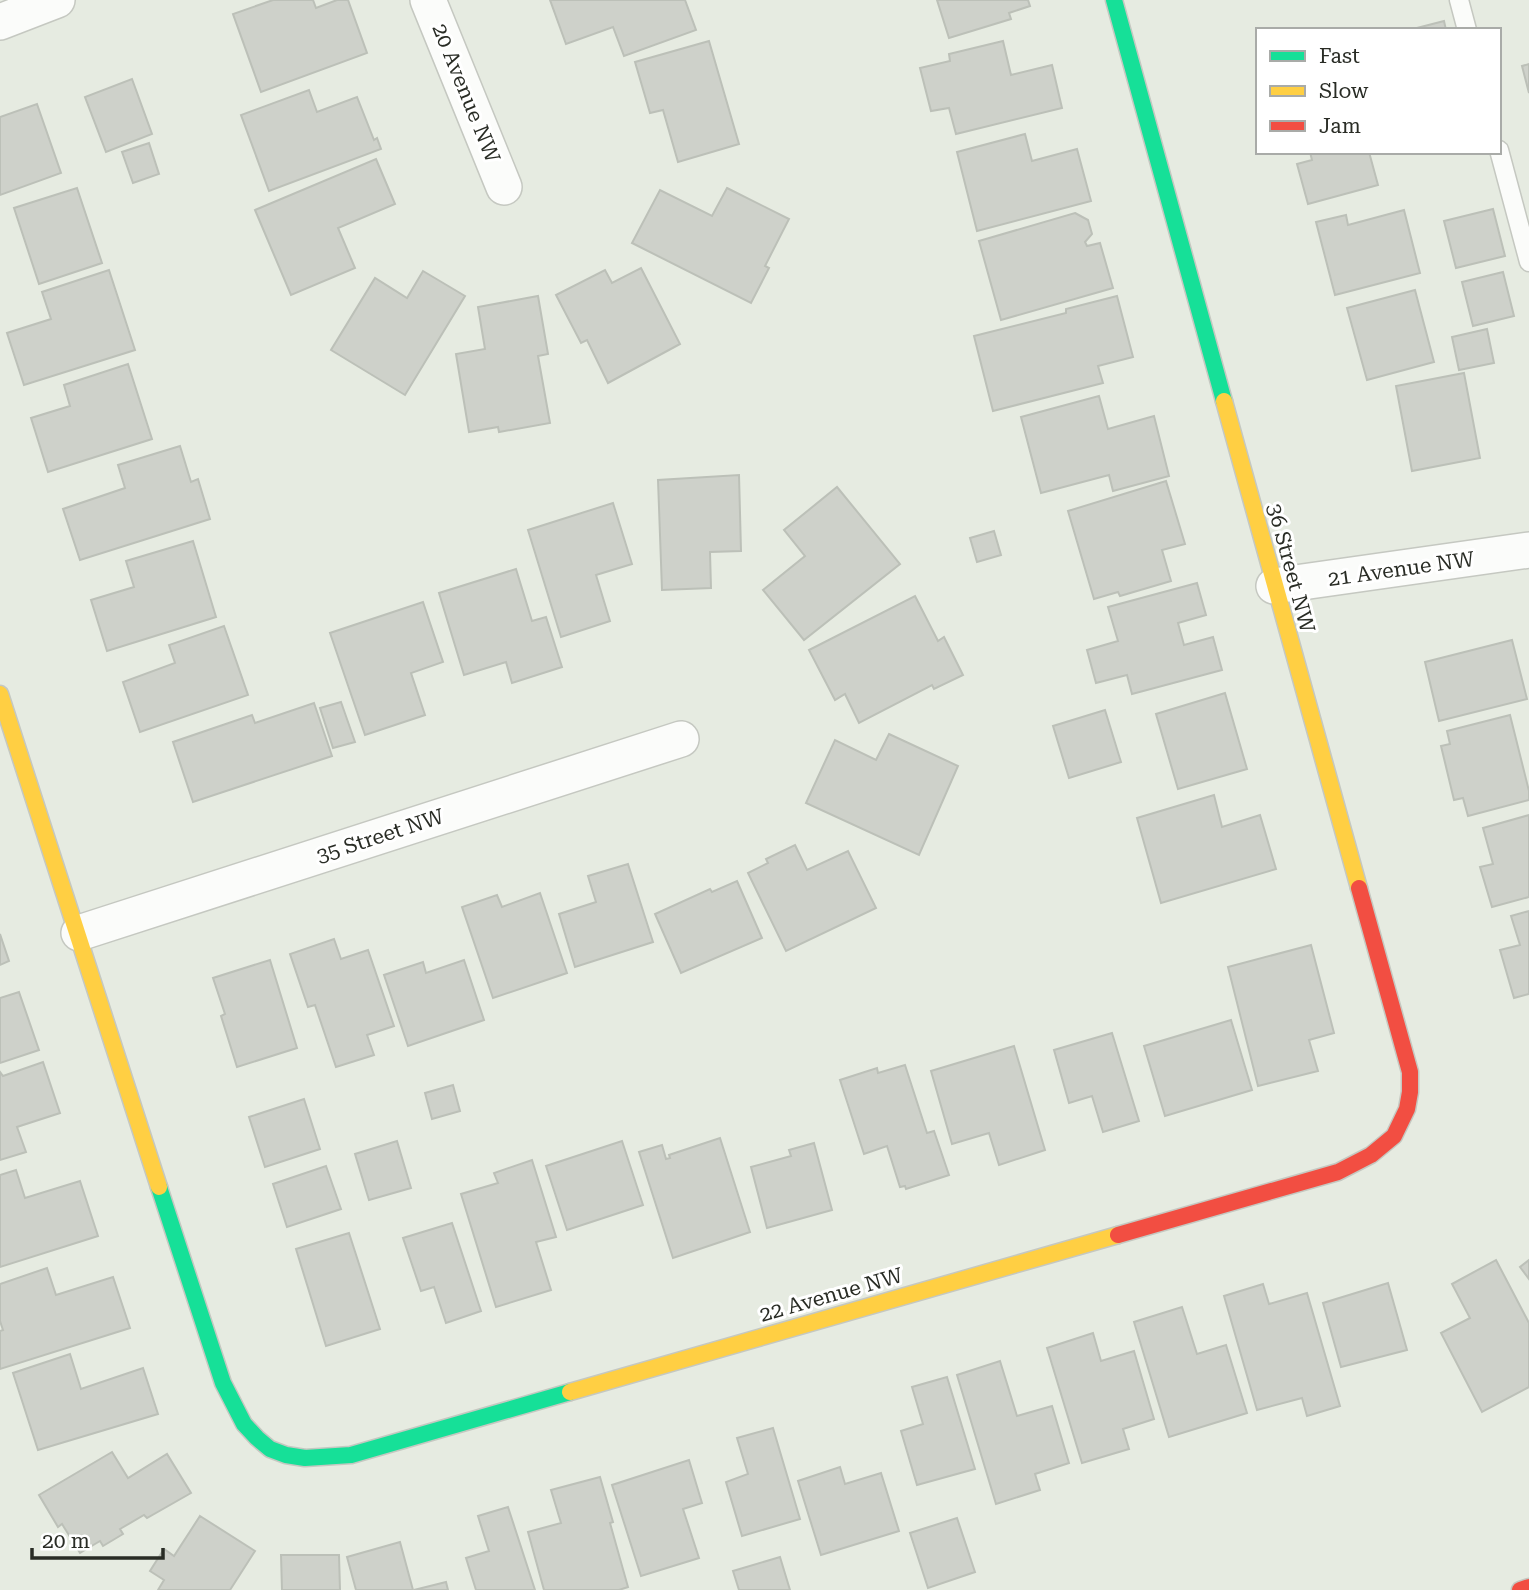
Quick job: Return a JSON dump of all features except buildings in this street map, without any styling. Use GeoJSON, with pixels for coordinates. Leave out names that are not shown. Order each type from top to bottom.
{"type":"FeatureCollection","features":[{"type":"Feature","properties":{"kind":"street"},"geometry":{"type":"LineString","coordinates":[[0,22],[57,0]]}},
{"type":"Feature","properties":{"kind":"street","name":"20 Avenue NW"},"geometry":{"type":"LineString","coordinates":[[428,0],[504,187]]}},
{"type":"Feature","properties":{"kind":"street","name":"36 Street NW"},"geometry":{"type":"LineString","coordinates":[[1114,0],[1410,1072],[1410,1097],[1405,1117],[1388,1143]]}},
{"type":"Feature","properties":{"kind":"street","name":"21 Avenue NW"},"geometry":{"type":"LineString","coordinates":[[1274,586],[1529,550]]}},
{"type":"Feature","properties":{"kind":"street"},"geometry":{"type":"LineString","coordinates":[[0,694],[79,933]]}},
{"type":"Feature","properties":{"kind":"street","name":"35 Street NW"},"geometry":{"type":"LineString","coordinates":[[79,933],[681,740]]}},
{"type":"Feature","properties":{"kind":"street","name":"22 Avenue NW"},"geometry":{"type":"LineString","coordinates":[[79,933],[223,1383],[234,1409],[258,1440],[277,1452],[300,1460],[351,1455],[1338,1172],[1388,1143]]}},
{"type":"Feature","properties":{"kind":"street"},"geometry":{"type":"LineString","coordinates":[[1520,1590],[1529,1587]]}},
{"type":"Feature","properties":{"kind":"lane"},"geometry":{"type":"LineString","coordinates":[[1459,0],[1466,28]]}},
{"type":"Feature","properties":{"kind":"lane"},"geometry":{"type":"LineString","coordinates":[[1500,154],[1529,262]]}},
{"type":"Feature","properties":{"kind":"traffic: fast"},"geometry":{"type":"LineString","coordinates":[[1114,0],[1224,401]]}},
{"type":"Feature","properties":{"kind":"traffic: fast"},"geometry":{"type":"LineString","coordinates":[[159,1187],[223,1383],[244,1424],[270,1449],[305,1458],[351,1455],[570,1392]]}},
{"type":"Feature","properties":{"kind":"traffic: slow"},"geometry":{"type":"LineString","coordinates":[[1224,401],[1359,888]]}},
{"type":"Feature","properties":{"kind":"traffic: slow"},"geometry":{"type":"LineString","coordinates":[[0,694],[159,1187]]}},
{"type":"Feature","properties":{"kind":"traffic: slow"},"geometry":{"type":"LineString","coordinates":[[570,1392],[1118,1235]]}},
{"type":"Feature","properties":{"kind":"traffic: jam"},"geometry":{"type":"LineString","coordinates":[[1118,1235],[1338,1172],[1371,1155],[1394,1136],[1407,1109],[1410,1072],[1359,888]]}},
{"type":"Feature","properties":{"kind":"traffic: jam"},"geometry":{"type":"LineString","coordinates":[[1520,1590],[1529,1587]]}}]}
